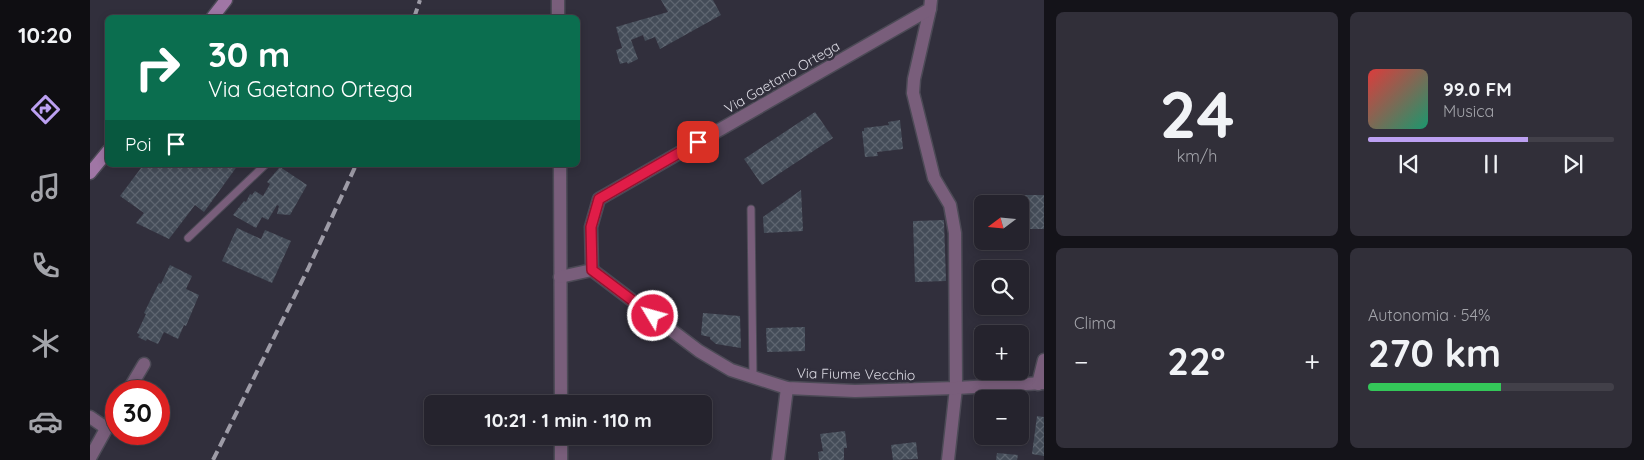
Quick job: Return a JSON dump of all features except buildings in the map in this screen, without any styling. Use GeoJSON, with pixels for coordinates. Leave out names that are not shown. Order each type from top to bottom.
{"type":"FeatureCollection","features":[{"type":"Feature","properties":{"kind":"main road"},"geometry":{"type":"LineString","coordinates":[[214,15],[226,0]]}},
{"type":"Feature","properties":{"kind":"main road"},"geometry":{"type":"LineString","coordinates":[[90,173],[105,155]]}},
{"type":"Feature","properties":{"kind":"street"},"geometry":{"type":"LineString","coordinates":[[558,0],[558,15]]}},
{"type":"Feature","properties":{"kind":"street"},"geometry":{"type":"LineString","coordinates":[[931,4],[914,79],[913,93],[934,178],[950,205],[955,233],[956,388],[948,460]]}},
{"type":"Feature","properties":{"kind":"street","name":"Via Gaetano Ortega"},"geometry":{"type":"LineString","coordinates":[[592,270],[591,227],[599,199],[931,4]]}},
{"type":"Feature","properties":{"kind":"street"},"geometry":{"type":"LineString","coordinates":[[560,167],[561,395]]}},
{"type":"Feature","properties":{"kind":"street"},"geometry":{"type":"LineString","coordinates":[[560,277],[592,270]]}},
{"type":"Feature","properties":{"kind":"street","name":"Via Fiume Vecchio"},"geometry":{"type":"LineString","coordinates":[[592,270],[699,351],[731,370],[787,388],[855,391],[1041,383],[1044,360]]}},
{"type":"Feature","properties":{"kind":"street"},"geometry":{"type":"LineString","coordinates":[[135,380],[144,364]]}},
{"type":"Feature","properties":{"kind":"street"},"geometry":{"type":"LineString","coordinates":[[778,460],[787,388]]}},
{"type":"Feature","properties":{"kind":"street"},"geometry":{"type":"LineString","coordinates":[[90,417],[105,427]]}},
{"type":"Feature","properties":{"kind":"street"},"geometry":{"type":"LineString","coordinates":[[90,458],[105,430]]}},
{"type":"Feature","properties":{"kind":"street"},"geometry":{"type":"LineString","coordinates":[[561,445],[561,460]]}},
{"type":"Feature","properties":{"kind":"lane"},"geometry":{"type":"LineString","coordinates":[[188,238],[263,167]]}},
{"type":"Feature","properties":{"kind":"lane"},"geometry":{"type":"LineString","coordinates":[[751,209],[753,377]]}},
{"type":"Feature","properties":{"kind":"railway"},"geometry":{"type":"LineString","coordinates":[[415,15],[420,0]]}},
{"type":"Feature","properties":{"kind":"railway"},"geometry":{"type":"LineString","coordinates":[[213,460],[308,269],[355,167]]}},
{"type":"Feature","properties":{"kind":"route"},"geometry":{"type":"LineString","coordinates":[[653,316],[592,270],[591,227],[599,199],[698,142]]}}]}
